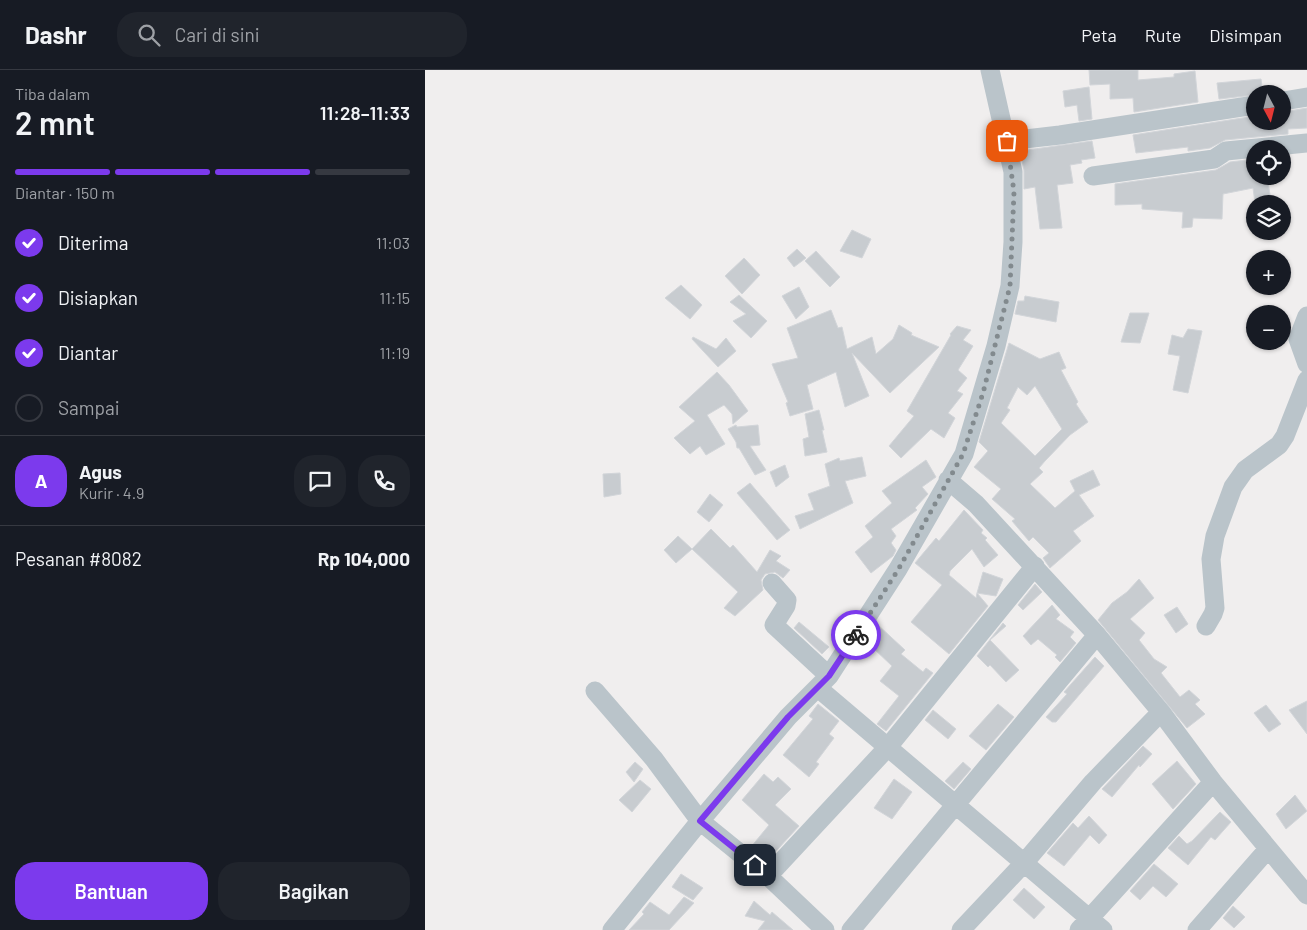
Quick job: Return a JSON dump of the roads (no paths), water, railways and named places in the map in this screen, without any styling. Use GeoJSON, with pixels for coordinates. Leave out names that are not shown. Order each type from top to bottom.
{"type":"FeatureCollection","features":[{"type":"Feature","properties":{"kind":"street"},"geometry":{"type":"LineString","coordinates":[[612,930],[700,821],[788,717],[823,682],[898,570],[963,454],[978,411],[1010,286],[1014,192],[1007,141],[990,70]]}},
{"type":"Feature","properties":{"kind":"street"},"geometry":{"type":"LineString","coordinates":[[1291,100],[1307,97]]}},
{"type":"Feature","properties":{"kind":"street"},"geometry":{"type":"LineString","coordinates":[[1007,141],[1060,135],[1246,106]]}},
{"type":"Feature","properties":{"kind":"street"},"geometry":{"type":"LineString","coordinates":[[1093,176],[1215,159],[1226,151],[1307,143]]}},
{"type":"Feature","properties":{"kind":"street"},"geometry":{"type":"LineString","coordinates":[[1307,316],[1298,339],[1307,364]]}},
{"type":"Feature","properties":{"kind":"street"},"geometry":{"type":"LineString","coordinates":[[1206,626],[1215,608],[1211,559],[1215,536],[1233,486],[1245,470],[1279,445],[1285,436],[1307,380]]}},
{"type":"Feature","properties":{"kind":"street"},"geometry":{"type":"LineString","coordinates":[[948,480],[977,504],[1097,635],[1161,712],[1213,782],[1307,895]]}},
{"type":"Feature","properties":{"kind":"street"},"geometry":{"type":"LineString","coordinates":[[768,876],[888,747],[1035,566]]}},
{"type":"Feature","properties":{"kind":"street"},"geometry":{"type":"LineString","coordinates":[[771,583],[787,600],[786,606],[774,624],[823,682],[888,747],[1023,863],[1091,926],[1213,782]]}},
{"type":"Feature","properties":{"kind":"street"},"geometry":{"type":"LineString","coordinates":[[851,930],[1097,635]]}},
{"type":"Feature","properties":{"kind":"street"},"geometry":{"type":"LineString","coordinates":[[595,691],[654,759],[700,821],[768,876],[825,930]]}},
{"type":"Feature","properties":{"kind":"street"},"geometry":{"type":"LineString","coordinates":[[961,930],[1023,863],[1093,782],[1161,712]]}},
{"type":"Feature","properties":{"kind":"street"},"geometry":{"type":"LineString","coordinates":[[1197,930],[1268,849]]}}]}
